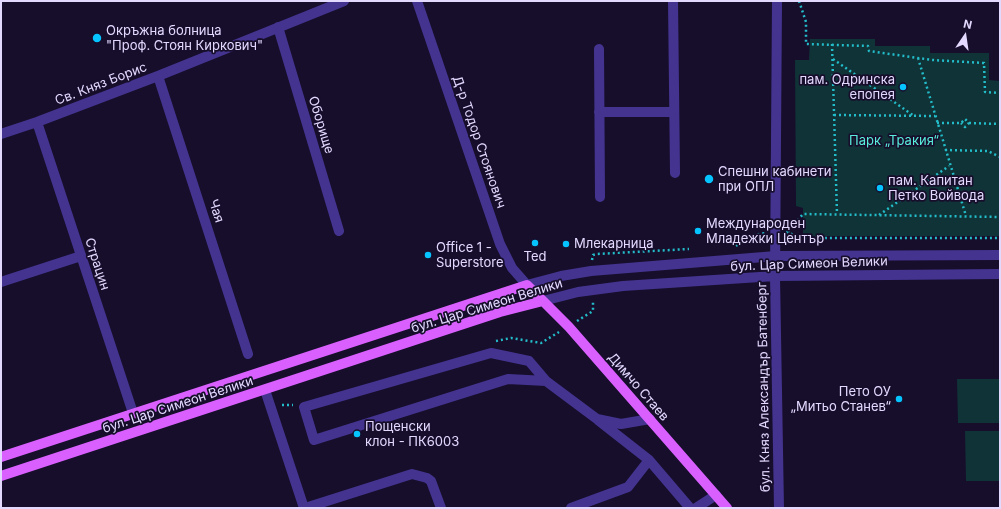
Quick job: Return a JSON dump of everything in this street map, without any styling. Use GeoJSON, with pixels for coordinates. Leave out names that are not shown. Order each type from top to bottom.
{"type":"FeatureCollection","features":[{"type":"Feature","properties":{"kind":"main road","name":"Димчо Стаев"},"geometry":{"type":"LineString","coordinates":[[527,285],[569,326],[727,508]]}},
{"type":"Feature","properties":{"kind":"main road","name":"бул. Цар Симеон Велики"},"geometry":{"type":"LineString","coordinates":[[1,457],[527,285]]}},
{"type":"Feature","properties":{"kind":"main road","name":"бул. Цар Симеон Велики"},"geometry":{"type":"LineString","coordinates":[[1,476],[500,312],[543,301]]}},
{"type":"Feature","properties":{"kind":"street","name":"Св. Княз Борис"},"geometry":{"type":"LineString","coordinates":[[1,134],[37,122],[158,76],[344,1]]}},
{"type":"Feature","properties":{"kind":"street","name":"Д-р Тодор Стоянович"},"geometry":{"type":"LineString","coordinates":[[417,1],[500,244],[512,268],[527,285]]}},
{"type":"Feature","properties":{"kind":"street"},"geometry":{"type":"LineString","coordinates":[[673,1],[675,173]]}},
{"type":"Feature","properties":{"kind":"street","name":"бул. Княз Александър Батенберг"},"geometry":{"type":"LineString","coordinates":[[777,1],[776,276],[779,508]]}},
{"type":"Feature","properties":{"kind":"street","name":"Оборище"},"geometry":{"type":"LineString","coordinates":[[278,27],[339,231]]}},
{"type":"Feature","properties":{"kind":"street"},"geometry":{"type":"LineString","coordinates":[[599,49],[600,197]]}},
{"type":"Feature","properties":{"kind":"street","name":"Чая"},"geometry":{"type":"LineString","coordinates":[[158,76],[248,354]]}},
{"type":"Feature","properties":{"kind":"street"},"geometry":{"type":"LineString","coordinates":[[599,112],[674,112]]}},
{"type":"Feature","properties":{"kind":"street","name":"Страцин"},"geometry":{"type":"LineString","coordinates":[[37,122],[133,413]]}},
{"type":"Feature","properties":{"kind":"street","name":"бул. Цар Симеон Велики"},"geometry":{"type":"LineString","coordinates":[[527,285],[561,276],[591,271],[776,256],[1000,255]]}},
{"type":"Feature","properties":{"kind":"street"},"geometry":{"type":"LineString","coordinates":[[1,282],[81,256]]}},
{"type":"Feature","properties":{"kind":"street","name":"бул. Цар Симеон Велики"},"geometry":{"type":"LineString","coordinates":[[543,301],[623,286],[776,276],[1000,274]]}},
{"type":"Feature","properties":{"kind":"street"},"geometry":{"type":"LineString","coordinates":[[546,381],[508,378],[314,440],[304,407],[491,352],[529,361],[546,381],[650,460],[690,508]]}},
{"type":"Feature","properties":{"kind":"street"},"geometry":{"type":"LineString","coordinates":[[265,390],[304,508],[412,474],[427,478],[431,481],[441,508]]}},
{"type":"Feature","properties":{"kind":"street"},"geometry":{"type":"LineString","coordinates":[[597,419],[621,424],[650,419]]}},
{"type":"Feature","properties":{"kind":"street"},"geometry":{"type":"LineString","coordinates":[[571,508],[628,487],[650,460]]}},
{"type":"Feature","properties":{"kind":"street"},"geometry":{"type":"LineString","coordinates":[[696,508],[716,495]]}},
{"type":"Feature","properties":{"kind":"path"},"geometry":{"type":"LineString","coordinates":[[799,1],[806,22],[806,44],[868,46],[868,51],[918,58],[984,63],[985,92],[1000,93]]}},
{"type":"Feature","properties":{"kind":"path"},"geometry":{"type":"LineString","coordinates":[[832,44],[836,214]]}},
{"type":"Feature","properties":{"kind":"path"},"geometry":{"type":"LineString","coordinates":[[918,58],[949,166],[966,217]]}},
{"type":"Feature","properties":{"kind":"path"},"geometry":{"type":"LineString","coordinates":[[832,59],[914,116]]}},
{"type":"Feature","properties":{"kind":"path"},"geometry":{"type":"LineString","coordinates":[[834,115],[935,116]]}},
{"type":"Feature","properties":{"kind":"path"},"geometry":{"type":"LineString","coordinates":[[937,123],[961,123],[966,119],[969,123],[1000,124]]}},
{"type":"Feature","properties":{"kind":"path"},"geometry":{"type":"LineString","coordinates":[[961,123],[965,127],[969,123]]}},
{"type":"Feature","properties":{"kind":"path"},"geometry":{"type":"LineString","coordinates":[[945,150],[988,151],[1000,157]]}},
{"type":"Feature","properties":{"kind":"path"},"geometry":{"type":"LineString","coordinates":[[879,215],[949,166]]}},
{"type":"Feature","properties":{"kind":"path"},"geometry":{"type":"LineString","coordinates":[[788,232],[803,214],[1000,217]]}},
{"type":"Feature","properties":{"kind":"path"},"geometry":{"type":"LineString","coordinates":[[732,248],[753,234],[776,232],[788,232],[802,238],[1000,238]]}},
{"type":"Feature","properties":{"kind":"path"},"geometry":{"type":"LineString","coordinates":[[591,271],[593,255],[597,254],[692,249]]}},
{"type":"Feature","properties":{"kind":"path"},"geometry":{"type":"LineString","coordinates":[[495,342],[511,338],[541,342],[593,311],[592,291]]}},
{"type":"Feature","properties":{"kind":"path"},"geometry":{"type":"LineString","coordinates":[[269,404],[298,404]]}},
{"type":"Feature","properties":{"kind":"green space","name":"Парк „Тракия“"},"geometry":{"type":"Polygon","coordinates":[[[810,39],[875,39],[875,46],[930,46],[930,53],[989,53],[989,80],[1000,81],[1000,236],[803,236],[803,208],[796,206],[795,60],[809,60],[810,39]]]}},
{"type":"Feature","properties":{"kind":"green space"},"geometry":{"type":"Polygon","coordinates":[[[957,379],[1000,379],[1000,423],[958,423],[957,379]]]}},
{"type":"Feature","properties":{"kind":"green space"},"geometry":{"type":"Polygon","coordinates":[[[965,431],[1000,431],[1000,481],[966,481],[965,431]]]}},
{"type":"Feature","properties":{"kind":"place","name":"Окръжна болница \"Проф. Стоян Киркович\""},"geometry":{"type":"Point","coordinates":[97,38]}},
{"type":"Feature","properties":{"kind":"place","name":"пам. Одринска епопея"},"geometry":{"type":"Point","coordinates":[903,87]}},
{"type":"Feature","properties":{"kind":"place","name":"Спешни кабинети при ОПЛ"},"geometry":{"type":"Point","coordinates":[709,179]}},
{"type":"Feature","properties":{"kind":"place","name":"пам. Капитан Петко Войвода"},"geometry":{"type":"Point","coordinates":[880,188]}},
{"type":"Feature","properties":{"kind":"place","name":"Международен Младежки Център"},"geometry":{"type":"Point","coordinates":[698,231]}},
{"type":"Feature","properties":{"kind":"place","name":"Ted"},"geometry":{"type":"Point","coordinates":[535,243]}},
{"type":"Feature","properties":{"kind":"place","name":"Млекарница"},"geometry":{"type":"Point","coordinates":[566,244]}},
{"type":"Feature","properties":{"kind":"place","name":"Office 1 - Superstore"},"geometry":{"type":"Point","coordinates":[428,255]}},
{"type":"Feature","properties":{"kind":"place","name":"Пето ОУ „Митьо Станев“"},"geometry":{"type":"Point","coordinates":[899,399]}},
{"type":"Feature","properties":{"kind":"place","name":"Пощенски клон - ПК6003"},"geometry":{"type":"Point","coordinates":[357,434]}}]}
